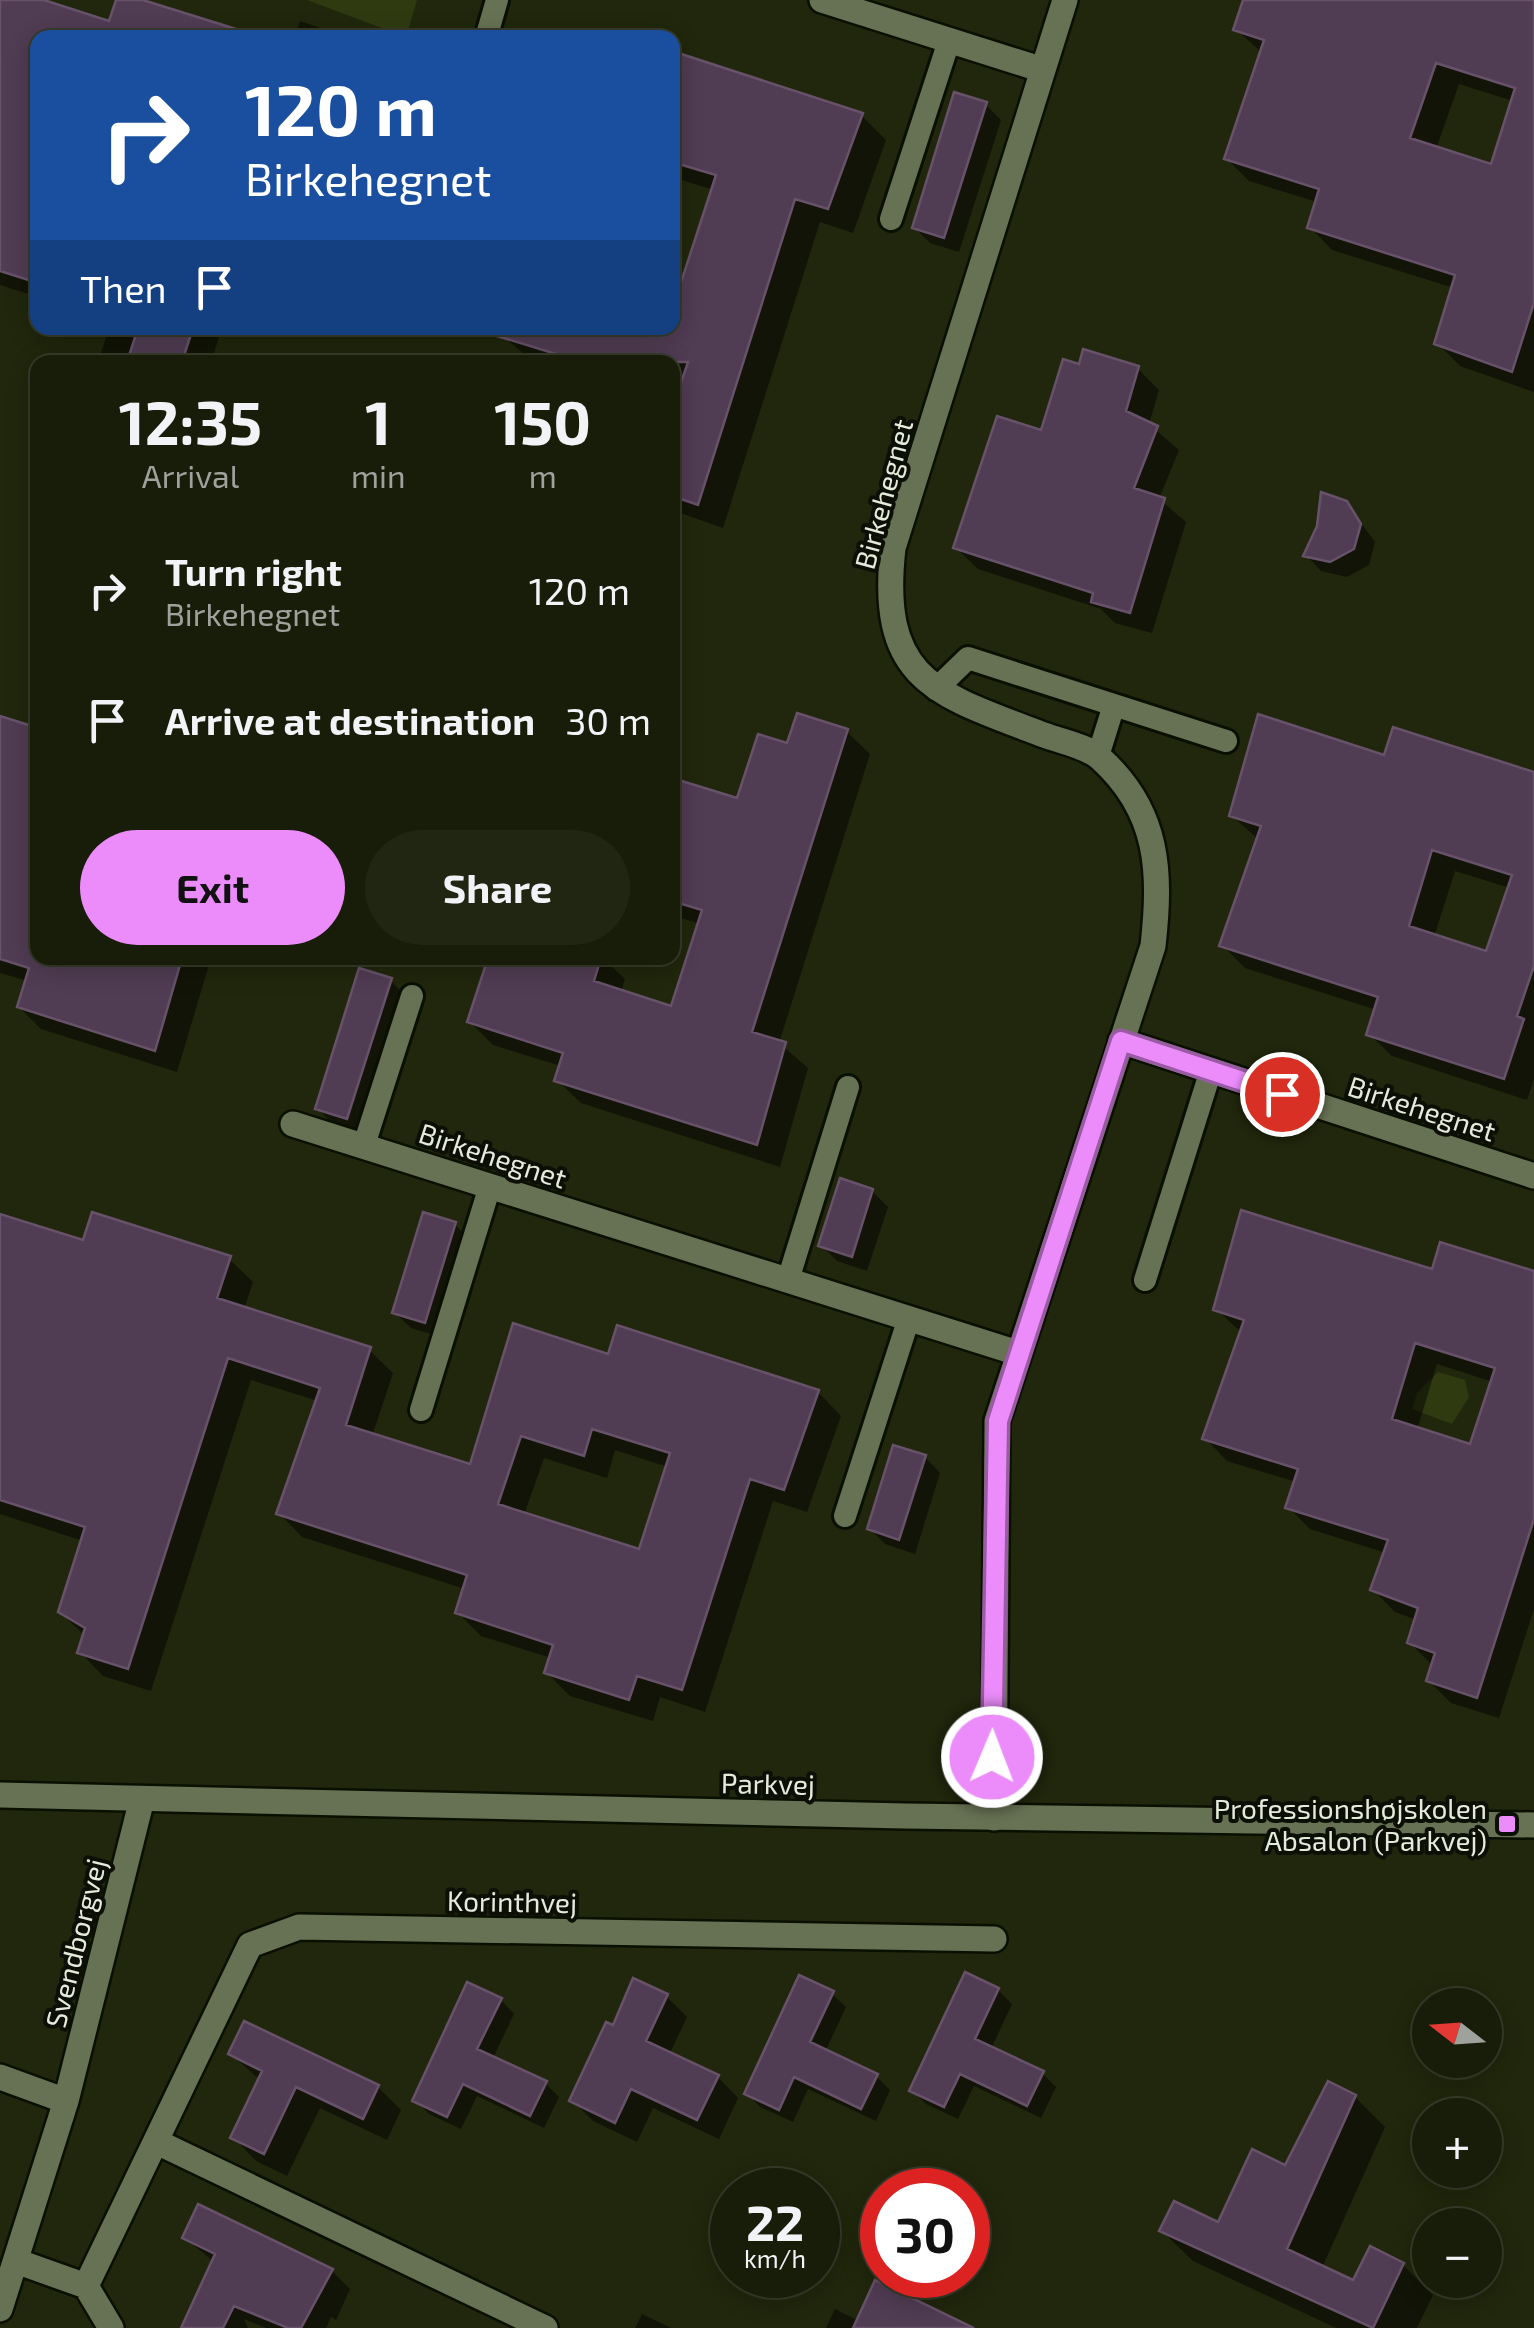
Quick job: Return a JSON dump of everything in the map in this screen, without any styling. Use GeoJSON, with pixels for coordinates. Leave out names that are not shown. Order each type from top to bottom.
{"type":"FeatureCollection","features":[{"type":"Feature","properties":{"kind":"street","name":"Birkehegnet"},"geometry":{"type":"LineString","coordinates":[[994,1818],[998,1421],[1154,946],[1160,882],[1152,833],[1132,797],[1098,756],[951,700],[917,674],[896,637],[888,589],[893,548],[1065,0]]}},
{"type":"Feature","properties":{"kind":"street"},"geometry":{"type":"LineString","coordinates":[[829,1],[1043,70]]}},
{"type":"Feature","properties":{"kind":"street","name":"Birkehegnet"},"geometry":{"type":"LineString","coordinates":[[1121,1041],[1534,1176]]}},
{"type":"Feature","properties":{"kind":"street","name":"Birkehegnet"},"geometry":{"type":"LineString","coordinates":[[293,1124],[1018,1352]]}},
{"type":"Feature","properties":{"kind":"street","name":"Parkvej"},"geometry":{"type":"LineString","coordinates":[[0,1795],[994,1818],[1534,1824]]}},
{"type":"Feature","properties":{"kind":"street","name":"Svendborgvej"},"geometry":{"type":"LineString","coordinates":[[0,2309],[66,2101],[142,1800]]}},
{"type":"Feature","properties":{"kind":"street","name":"Korinthvej"},"geometry":{"type":"LineString","coordinates":[[86,2286],[250,1945],[298,1926],[994,1940]]}},
{"type":"Feature","properties":{"kind":"street"},"geometry":{"type":"LineString","coordinates":[[0,2077],[66,2101]]}},
{"type":"Feature","properties":{"kind":"street"},"geometry":{"type":"LineString","coordinates":[[157,2142],[545,2328]]}},
{"type":"Feature","properties":{"kind":"street"},"geometry":{"type":"LineString","coordinates":[[16,2261],[86,2286],[111,2328]]}},
{"type":"Feature","properties":{"kind":"lane"},"geometry":{"type":"LineString","coordinates":[[489,30],[498,0]]}},
{"type":"Feature","properties":{"kind":"lane"},"geometry":{"type":"LineString","coordinates":[[891,219],[949,40]]}},
{"type":"Feature","properties":{"kind":"lane"},"geometry":{"type":"LineString","coordinates":[[936,689],[968,658],[1226,741]]}},
{"type":"Feature","properties":{"kind":"lane"},"geometry":{"type":"LineString","coordinates":[[1098,756],[1114,704]]}},
{"type":"Feature","properties":{"kind":"lane"},"geometry":{"type":"LineString","coordinates":[[364,1145],[412,996]]}},
{"type":"Feature","properties":{"kind":"lane"},"geometry":{"type":"LineString","coordinates":[[1145,1280],[1211,1070]]}},
{"type":"Feature","properties":{"kind":"lane"},"geometry":{"type":"LineString","coordinates":[[788,1280],[848,1088]]}},
{"type":"Feature","properties":{"kind":"lane"},"geometry":{"type":"LineString","coordinates":[[422,1410],[490,1186]]}},
{"type":"Feature","properties":{"kind":"lane"},"geometry":{"type":"LineString","coordinates":[[846,1516],[910,1318]]}},
{"type":"Feature","properties":{"kind":"green space"},"geometry":{"type":"Polygon","coordinates":[[[307,0],[417,0],[408,30],[387,30],[307,0]]]}},
{"type":"Feature","properties":{"kind":"green space"},"geometry":{"type":"Polygon","coordinates":[[[1438,1372],[1465,1380],[1469,1397],[1452,1424],[1412,1409],[1417,1393],[1438,1372]]]}},
{"type":"Feature","properties":{"kind":"building"},"geometry":{"type":"Polygon","coordinates":[[[0,0],[44,0],[109,21],[116,0],[143,0],[239,30],[30,30],[30,280],[0,271],[0,0]]]}},
{"type":"Feature","properties":{"kind":"building"},"geometry":{"type":"Polygon","coordinates":[[[1243,0],[1534,0],[1534,303],[1512,372],[1434,344],[1455,275],[1307,228],[1319,189],[1224,159],[1264,40],[1233,30],[1243,0]],[[1436,63],[1410,138],[1491,164],[1515,88],[1436,63]]]}},
{"type":"Feature","properties":{"kind":"building"},"geometry":{"type":"Polygon","coordinates":[[[680,54],[863,113],[828,209],[795,199],[698,505],[680,499],[680,386],[688,362],[680,362],[680,355],[559,355],[494,335],[680,335],[680,285],[716,175],[680,164],[680,54]]]}},
{"type":"Feature","properties":{"kind":"building"},"geometry":{"type":"Polygon","coordinates":[[[954,92],[987,102],[944,238],[912,228],[954,92]]]}},
{"type":"Feature","properties":{"kind":"building"},"geometry":{"type":"Polygon","coordinates":[[[136,335],[191,335],[184,355],[129,355],[136,335]]]}},
{"type":"Feature","properties":{"kind":"building"},"geometry":{"type":"Polygon","coordinates":[[[1083,349],[1139,366],[1126,411],[1158,426],[1134,488],[1165,498],[1130,613],[1091,602],[1093,593],[953,548],[997,416],[1041,430],[1063,359],[1079,364],[1083,349]]]}},
{"type":"Feature","properties":{"kind":"building"},"geometry":{"type":"Polygon","coordinates":[[[1321,492],[1347,501],[1361,524],[1354,549],[1330,562],[1303,556],[1317,526],[1321,492]]]}},
{"type":"Feature","properties":{"kind":"building"},"geometry":{"type":"Polygon","coordinates":[[[797,713],[848,729],[752,1032],[786,1042],[757,1145],[554,1081],[563,1053],[467,1022],[486,965],[599,965],[594,981],[671,1006],[702,910],[680,903],[680,780],[737,798],[758,734],[787,743],[797,713]]]}},
{"type":"Feature","properties":{"kind":"building"},"geometry":{"type":"Polygon","coordinates":[[[1258,714],[1384,755],[1393,727],[1534,772],[1534,966],[1517,1016],[1524,1019],[1504,1079],[1366,1035],[1378,997],[1219,946],[1261,826],[1229,816],[1258,714]],[[1432,850],[1409,926],[1486,951],[1512,875],[1432,850]]]}},
{"type":"Feature","properties":{"kind":"building"},"geometry":{"type":"Polygon","coordinates":[[[0,716],[30,725],[30,965],[180,965],[155,1051],[17,1007],[29,968],[0,959],[0,716]]]}},
{"type":"Feature","properties":{"kind":"building"},"geometry":{"type":"Polygon","coordinates":[[[359,968],[392,978],[347,1119],[315,1109],[359,968]]]}},
{"type":"Feature","properties":{"kind":"building"},"geometry":{"type":"Polygon","coordinates":[[[840,1178],[873,1189],[852,1257],[818,1246],[840,1178]]]}},
{"type":"Feature","properties":{"kind":"building"},"geometry":{"type":"Polygon","coordinates":[[[1241,1210],[1432,1269],[1440,1242],[1534,1271],[1534,1519],[1477,1698],[1426,1681],[1435,1653],[1407,1643],[1418,1608],[1370,1590],[1388,1540],[1285,1508],[1298,1469],[1202,1439],[1244,1320],[1213,1310],[1241,1210]],[[1415,1343],[1392,1419],[1470,1444],[1495,1368],[1415,1343]]]}},
{"type":"Feature","properties":{"kind":"building"},"geometry":{"type":"Polygon","coordinates":[[[92,1212],[231,1256],[217,1298],[371,1347],[346,1425],[470,1464],[513,1323],[608,1354],[617,1325],[819,1390],[784,1490],[750,1479],[682,1690],[637,1676],[629,1700],[544,1673],[553,1645],[455,1613],[467,1575],[276,1514],[320,1388],[228,1358],[128,1669],[77,1653],[85,1628],[58,1612],[85,1527],[0,1500],[0,1214],[83,1240],[92,1212]],[[592,1429],[584,1456],[521,1436],[498,1504],[639,1549],[670,1453],[592,1429]]]}},
{"type":"Feature","properties":{"kind":"building"},"geometry":{"type":"Polygon","coordinates":[[[423,1212],[456,1222],[425,1323],[392,1313],[423,1212]]]}},
{"type":"Feature","properties":{"kind":"building"},"geometry":{"type":"Polygon","coordinates":[[[893,1445],[926,1455],[899,1540],[867,1529],[893,1445]]]}},
{"type":"Feature","properties":{"kind":"building"},"geometry":{"type":"Polygon","coordinates":[[[965,1972],[999,1988],[975,2039],[1044,2071],[1027,2106],[960,2074],[944,2107],[909,2091],[965,1972]]]}},
{"type":"Feature","properties":{"kind":"building"},"geometry":{"type":"Polygon","coordinates":[[[799,1975],[834,1991],[810,2042],[878,2074],[861,2109],[794,2077],[779,2110],[744,2094],[799,1975]]]}},
{"type":"Feature","properties":{"kind":"building"},"geometry":{"type":"Polygon","coordinates":[[[633,1978],[668,1994],[646,2041],[719,2075],[697,2120],[631,2089],[615,2123],[569,2101],[606,2022],[613,2025],[633,1978]]]}},
{"type":"Feature","properties":{"kind":"building"},"geometry":{"type":"Polygon","coordinates":[[[467,1982],[502,1998],[477,2049],[547,2081],[530,2116],[463,2084],[447,2117],[412,2101],[467,1982]]]}},
{"type":"Feature","properties":{"kind":"building"},"geometry":{"type":"Polygon","coordinates":[[[244,2021],[379,2085],[363,2119],[296,2087],[264,2154],[230,2138],[262,2071],[228,2054],[244,2021]]]}},
{"type":"Feature","properties":{"kind":"building"},"geometry":{"type":"Polygon","coordinates":[[[1328,2081],[1356,2095],[1287,2249],[1353,2280],[1370,2246],[1404,2263],[1373,2328],[1159,2231],[1174,2201],[1218,2222],[1252,2149],[1285,2165],[1328,2081]]]}},
{"type":"Feature","properties":{"kind":"building"},"geometry":{"type":"Polygon","coordinates":[[[198,2204],[333,2269],[301,2328],[288,2328],[234,2306],[223,2328],[181,2328],[215,2254],[182,2238],[198,2204]]]}},
{"type":"Feature","properties":{"kind":"building"},"geometry":{"type":"Polygon","coordinates":[[[867,2298],[912,2298],[974,2328],[853,2328],[867,2298]]]}},
{"type":"Feature","properties":{"kind":"place","name":"Professionshøjskolen Absalon (Parkvej)"},"geometry":{"type":"Point","coordinates":[1507,1824]}},
{"type":"Feature","properties":{"kind":"route"},"geometry":{"type":"LineString","coordinates":[[992,1757],[998,1421],[1121,1041],[1282,1094]]}}]}
